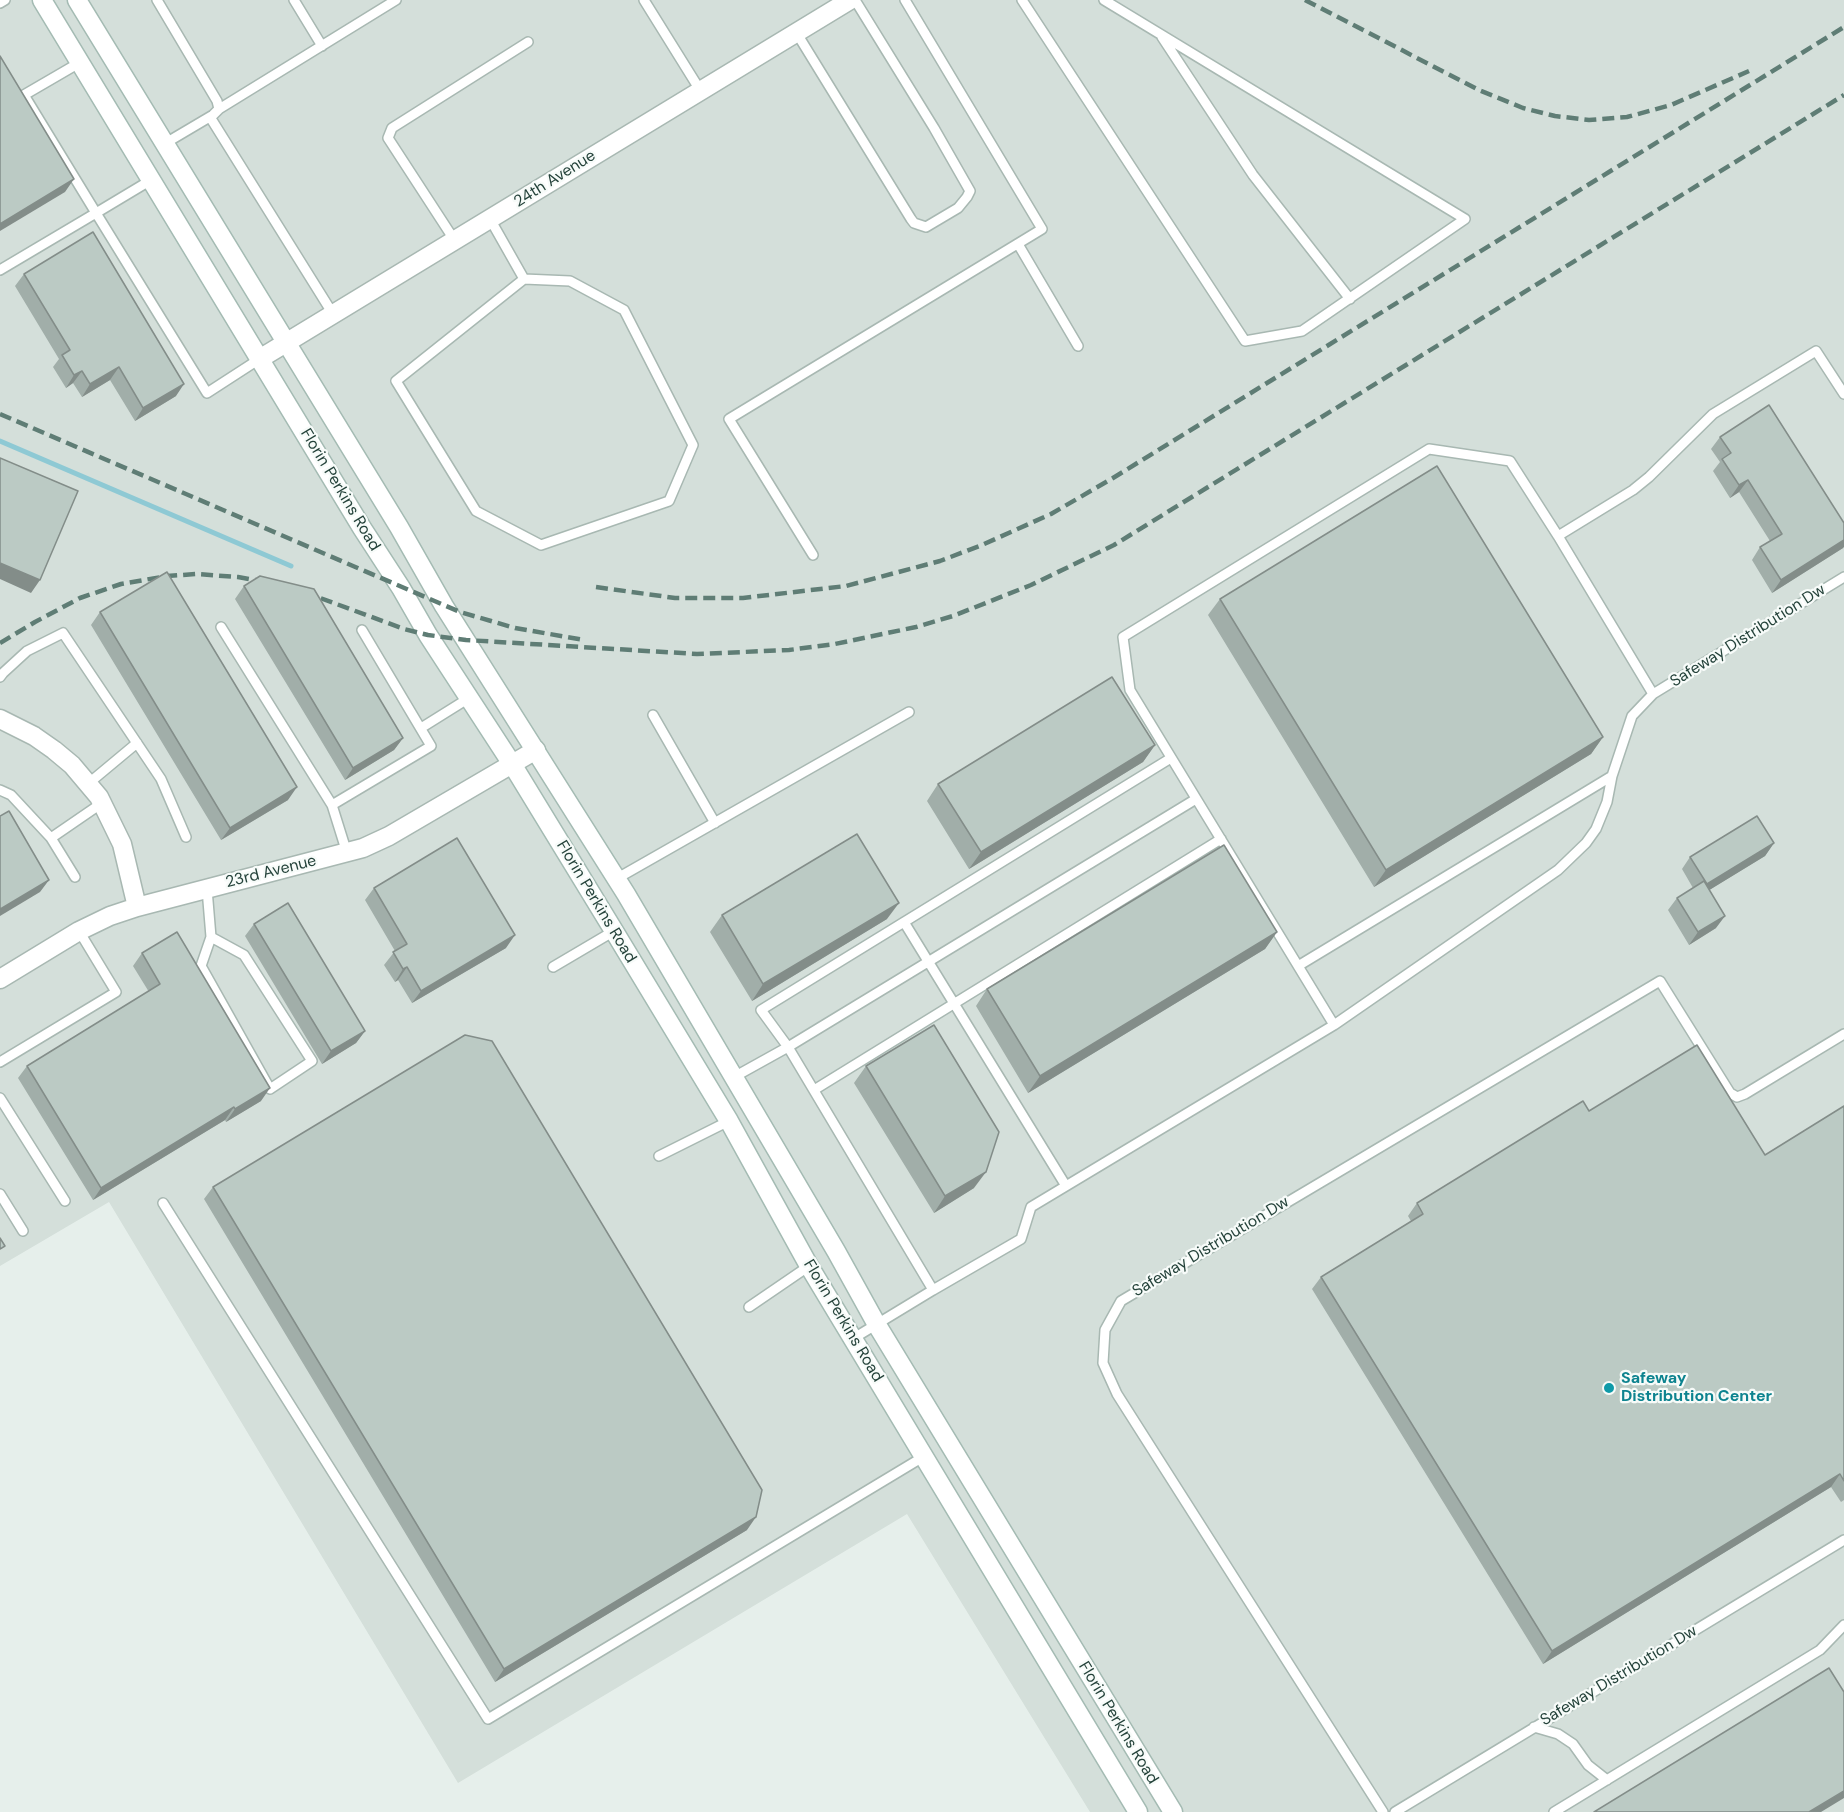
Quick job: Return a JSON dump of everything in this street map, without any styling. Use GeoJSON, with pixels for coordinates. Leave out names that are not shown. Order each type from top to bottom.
{"type":"FeatureCollection","features":[{"type":"Feature","properties":{"kind":"main road","name":"Florin Perkins Road"},"geometry":{"type":"LineString","coordinates":[[42,0],[362,528],[512,764],[729,1121],[809,1266],[1138,1812]]}},
{"type":"Feature","properties":{"kind":"main road","name":"Florin Perkins Road"},"geometry":{"type":"LineString","coordinates":[[77,0],[399,527],[444,606],[616,879],[877,1324],[1173,1812]]}},
{"type":"Feature","properties":{"kind":"main road","name":"24th Avenue"},"geometry":{"type":"LineString","coordinates":[[261,358],[850,0]]}},
{"type":"Feature","properties":{"kind":"main road"},"geometry":{"type":"LineString","coordinates":[[0,719],[34,736],[54,750],[88,783],[102,803],[122,844],[137,907]]}},
{"type":"Feature","properties":{"kind":"main road","name":"23rd Avenue"},"geometry":{"type":"LineString","coordinates":[[0,979],[79,931],[110,916],[348,853],[389,836],[536,750]]}},
{"type":"Feature","properties":{"kind":"lane"},"geometry":{"type":"LineString","coordinates":[[0,3],[5,0]]}},
{"type":"Feature","properties":{"kind":"lane"},"geometry":{"type":"LineString","coordinates":[[157,0],[217,101],[219,109]]}},
{"type":"Feature","properties":{"kind":"lane"},"geometry":{"type":"LineString","coordinates":[[294,0],[322,46]]}},
{"type":"Feature","properties":{"kind":"lane"},"geometry":{"type":"LineString","coordinates":[[164,144],[396,0]]}},
{"type":"Feature","properties":{"kind":"lane"},"geometry":{"type":"LineString","coordinates":[[644,0],[700,90]]}},
{"type":"Feature","properties":{"kind":"lane"},"geometry":{"type":"LineString","coordinates":[[796,32],[911,219],[923,228],[926,227],[958,208],[968,197],[970,191],[855,0]]}},
{"type":"Feature","properties":{"kind":"lane"},"geometry":{"type":"LineString","coordinates":[[813,555],[729,419],[1042,230],[905,0]]}},
{"type":"Feature","properties":{"kind":"lane"},"geometry":{"type":"LineString","coordinates":[[1022,0],[1245,341],[1302,332],[1465,219],[1104,0]]}},
{"type":"Feature","properties":{"kind":"lane"},"geometry":{"type":"LineString","coordinates":[[1160,34],[1253,175],[1350,299]]}},
{"type":"Feature","properties":{"kind":"lane"},"geometry":{"type":"LineString","coordinates":[[454,241],[388,138],[392,128],[528,42]]}},
{"type":"Feature","properties":{"kind":"lane"},"geometry":{"type":"LineString","coordinates":[[79,63],[24,95],[207,393],[261,358]]}},
{"type":"Feature","properties":{"kind":"lane"},"geometry":{"type":"LineString","coordinates":[[210,117],[333,314]]}},
{"type":"Feature","properties":{"kind":"lane"},"geometry":{"type":"LineString","coordinates":[[0,270],[151,180]]}},
{"type":"Feature","properties":{"kind":"lane"},"geometry":{"type":"LineString","coordinates":[[490,219],[524,279]]}},
{"type":"Feature","properties":{"kind":"lane"},"geometry":{"type":"LineString","coordinates":[[1018,244],[1078,346]]}},
{"type":"Feature","properties":{"kind":"lane"},"geometry":{"type":"LineString","coordinates":[[524,279],[570,281],[624,310],[693,445],[669,501],[541,545],[476,511],[396,381],[524,279]]}},
{"type":"Feature","properties":{"kind":"lane"},"geometry":{"type":"LineString","coordinates":[[1558,536],[1633,490],[1713,414],[1816,351],[1844,394]]}},
{"type":"Feature","properties":{"kind":"lane"},"geometry":{"type":"LineString","coordinates":[[1334,1024],[1130,690],[1123,637],[1429,448],[1510,461],[1653,694]]}},
{"type":"Feature","properties":{"kind":"lane","name":"Safeway Distribution Dw"},"geometry":{"type":"LineString","coordinates":[[854,1338],[1022,1239],[1031,1207],[1334,1024],[1566,864],[1596,829],[1607,802],[1612,776],[1632,716],[1653,694],[1844,577]]}},
{"type":"Feature","properties":{"kind":"lane"},"geometry":{"type":"LineString","coordinates":[[221,627],[332,805],[348,853]]}},
{"type":"Feature","properties":{"kind":"lane"},"geometry":{"type":"LineString","coordinates":[[332,805],[431,746],[362,630]]}},
{"type":"Feature","properties":{"kind":"lane"},"geometry":{"type":"LineString","coordinates":[[0,678],[27,651],[63,633],[161,778],[186,837]]}},
{"type":"Feature","properties":{"kind":"lane"},"geometry":{"type":"LineString","coordinates":[[421,728],[469,698]]}},
{"type":"Feature","properties":{"kind":"lane"},"geometry":{"type":"LineString","coordinates":[[616,879],[909,712]]}},
{"type":"Feature","properties":{"kind":"lane"},"geometry":{"type":"LineString","coordinates":[[652,715],[715,823]]}},
{"type":"Feature","properties":{"kind":"lane"},"geometry":{"type":"LineString","coordinates":[[88,783],[137,743]]}},
{"type":"Feature","properties":{"kind":"lane"},"geometry":{"type":"LineString","coordinates":[[933,1290],[788,1047],[761,1010],[1171,758]]}},
{"type":"Feature","properties":{"kind":"lane"},"geometry":{"type":"LineString","coordinates":[[1298,966],[1612,776]]}},
{"type":"Feature","properties":{"kind":"lane"},"geometry":{"type":"LineString","coordinates":[[0,790],[10,795],[51,838],[75,877]]}},
{"type":"Feature","properties":{"kind":"lane"},"geometry":{"type":"LineString","coordinates":[[734,1077],[788,1047],[1196,799]]}},
{"type":"Feature","properties":{"kind":"lane"},"geometry":{"type":"LineString","coordinates":[[51,838],[102,803]]}},
{"type":"Feature","properties":{"kind":"lane"},"geometry":{"type":"LineString","coordinates":[[814,1090],[1221,839]]}},
{"type":"Feature","properties":{"kind":"lane"},"geometry":{"type":"LineString","coordinates":[[207,889],[211,938],[201,966],[270,1089],[312,1061],[244,955],[211,938]]}},
{"type":"Feature","properties":{"kind":"lane"},"geometry":{"type":"LineString","coordinates":[[904,922],[1066,1186]]}},
{"type":"Feature","properties":{"kind":"lane"},"geometry":{"type":"LineString","coordinates":[[0,1062],[116,992],[79,931]]}},
{"type":"Feature","properties":{"kind":"lane"},"geometry":{"type":"LineString","coordinates":[[553,967],[614,931]]}},
{"type":"Feature","properties":{"kind":"lane","name":"Safeway Distribution Dw"},"geometry":{"type":"LineString","coordinates":[[1383,1812],[1117,1394],[1103,1363],[1105,1330],[1121,1301],[1660,981],[1730,1094],[1737,1096],[1745,1094],[1844,1034]]}},
{"type":"Feature","properties":{"kind":"lane"},"geometry":{"type":"LineString","coordinates":[[0,1098],[65,1201]]}},
{"type":"Feature","properties":{"kind":"lane"},"geometry":{"type":"LineString","coordinates":[[659,1156],[729,1121]]}},
{"type":"Feature","properties":{"kind":"lane"},"geometry":{"type":"LineString","coordinates":[[0,1194],[23,1231]]}},
{"type":"Feature","properties":{"kind":"lane"},"geometry":{"type":"LineString","coordinates":[[163,1203],[488,1719],[923,1457]]}},
{"type":"Feature","properties":{"kind":"lane"},"geometry":{"type":"LineString","coordinates":[[749,1307],[809,1266]]}},
{"type":"Feature","properties":{"kind":"lane","name":"Safeway Distribution Dw"},"geometry":{"type":"LineString","coordinates":[[1395,1812],[1844,1540]]}},
{"type":"Feature","properties":{"kind":"lane"},"geometry":{"type":"LineString","coordinates":[[1554,1812],[1820,1650],[1844,1625]]}},
{"type":"Feature","properties":{"kind":"lane"},"geometry":{"type":"LineString","coordinates":[[1534,1728],[1558,1734],[1573,1744],[1588,1765],[1607,1780]]}},
{"type":"Feature","properties":{"kind":"shaded area"},"geometry":{"type":"Polygon","coordinates":[[[0,0],[1844,0],[1844,1812],[1090,1812],[907,1514],[458,1783],[109,1202],[0,1266],[0,0]]]}},
{"type":"Feature","properties":{"kind":"building"},"geometry":{"type":"Polygon","coordinates":[[[0,56],[74,179],[0,224],[0,56]]]}},
{"type":"Feature","properties":{"kind":"building"},"geometry":{"type":"Polygon","coordinates":[[[93,232],[184,384],[143,408],[119,367],[90,384],[82,371],[74,375],[62,355],[70,350],[24,274],[93,232]]]}},
{"type":"Feature","properties":{"kind":"building"},"geometry":{"type":"Polygon","coordinates":[[[1769,405],[1844,523],[1844,540],[1781,580],[1760,547],[1782,534],[1748,480],[1739,485],[1722,459],[1731,453],[1720,437],[1769,405]]]}},
{"type":"Feature","properties":{"kind":"building"},"geometry":{"type":"Polygon","coordinates":[[[0,458],[78,491],[40,580],[0,563],[0,458]]]}},
{"type":"Feature","properties":{"kind":"building"},"geometry":{"type":"Polygon","coordinates":[[[1437,466],[1603,737],[1386,870],[1220,599],[1437,466]]]}},
{"type":"Feature","properties":{"kind":"building"},"geometry":{"type":"Polygon","coordinates":[[[167,572],[297,787],[230,828],[100,612],[167,572]]]}},
{"type":"Feature","properties":{"kind":"building"},"geometry":{"type":"Polygon","coordinates":[[[260,576],[314,589],[403,738],[353,768],[244,586],[260,576]]]}},
{"type":"Feature","properties":{"kind":"building"},"geometry":{"type":"Polygon","coordinates":[[[1112,677],[1155,745],[981,852],[938,784],[1112,677]]]}},
{"type":"Feature","properties":{"kind":"building"},"geometry":{"type":"Polygon","coordinates":[[[9,811],[49,880],[0,909],[0,816],[9,811]]]}},
{"type":"Feature","properties":{"kind":"building"},"geometry":{"type":"Polygon","coordinates":[[[1757,816],[1774,843],[1707,884],[1690,857],[1757,816]]]}},
{"type":"Feature","properties":{"kind":"building"},"geometry":{"type":"Polygon","coordinates":[[[857,834],[899,903],[763,984],[722,915],[857,834]]]}},
{"type":"Feature","properties":{"kind":"building"},"geometry":{"type":"Polygon","coordinates":[[[457,838],[515,935],[421,991],[407,967],[403,969],[393,952],[407,944],[374,888],[457,838]]]}},
{"type":"Feature","properties":{"kind":"building"},"geometry":{"type":"Polygon","coordinates":[[[1224,845],[1277,932],[1040,1076],[987,989],[1224,845]]]}},
{"type":"Feature","properties":{"kind":"building"},"geometry":{"type":"Polygon","coordinates":[[[1704,881],[1725,916],[1698,932],[1677,898],[1704,881]]]}},
{"type":"Feature","properties":{"kind":"building"},"geometry":{"type":"Polygon","coordinates":[[[288,903],[365,1031],[331,1051],[254,924],[288,903]]]}},
{"type":"Feature","properties":{"kind":"building"},"geometry":{"type":"Polygon","coordinates":[[[177,932],[270,1088],[235,1109],[234,1107],[101,1188],[27,1066],[160,984],[142,953],[177,932]]]}},
{"type":"Feature","properties":{"kind":"building"},"geometry":{"type":"Polygon","coordinates":[[[934,1025],[999,1132],[986,1172],[945,1196],[866,1066],[934,1025]]]}},
{"type":"Feature","properties":{"kind":"building"},"geometry":{"type":"Polygon","coordinates":[[[465,1035],[492,1041],[762,1490],[756,1517],[504,1669],[213,1187],[465,1035]]]}},
{"type":"Feature","properties":{"kind":"building","name":"Safeway Distribution Center"},"geometry":{"type":"Polygon","coordinates":[[[1697,1045],[1765,1155],[1844,1106],[1844,1481],[1840,1474],[1552,1651],[1321,1277],[1423,1214],[1417,1203],[1583,1101],[1589,1111],[1697,1045]]]}},
{"type":"Feature","properties":{"kind":"building"},"geometry":{"type":"Polygon","coordinates":[[[0,1238],[5,1246],[0,1249],[0,1238]]]}},
{"type":"Feature","properties":{"kind":"building"},"geometry":{"type":"Polygon","coordinates":[[[1829,1668],[1844,1692],[1844,1791],[1809,1812],[1594,1812],[1829,1668]]]}},
{"type":"Feature","properties":{"kind":"waterway"},"geometry":{"type":"LineString","coordinates":[[0,441],[291,566]]}},
{"type":"Feature","properties":{"kind":"railway"},"geometry":{"type":"LineString","coordinates":[[1305,0],[1479,90],[1523,108],[1555,116],[1589,120],[1627,117],[1671,105],[1749,71]]}},
{"type":"Feature","properties":{"kind":"railway"},"geometry":{"type":"LineString","coordinates":[[596,587],[675,598],[743,598],[846,586],[940,561],[982,545],[1051,514],[1113,478],[1844,27]]}},
{"type":"Feature","properties":{"kind":"railway"},"geometry":{"type":"LineString","coordinates":[[304,592],[404,629],[428,635],[466,640],[697,654],[789,650],[835,644],[916,627],[953,616],[1031,585],[1114,545],[1844,95]]}},
{"type":"Feature","properties":{"kind":"railway"},"geometry":{"type":"LineString","coordinates":[[0,414],[460,612],[515,628],[584,640]]}},
{"type":"Feature","properties":{"kind":"railway"},"geometry":{"type":"LineString","coordinates":[[0,643],[80,598],[121,584],[167,576],[196,574],[238,577],[272,583]]}},
{"type":"Feature","properties":{"kind":"place","name":"Safeway Distribution Center"},"geometry":{"type":"Point","coordinates":[1609,1388]}}]}
